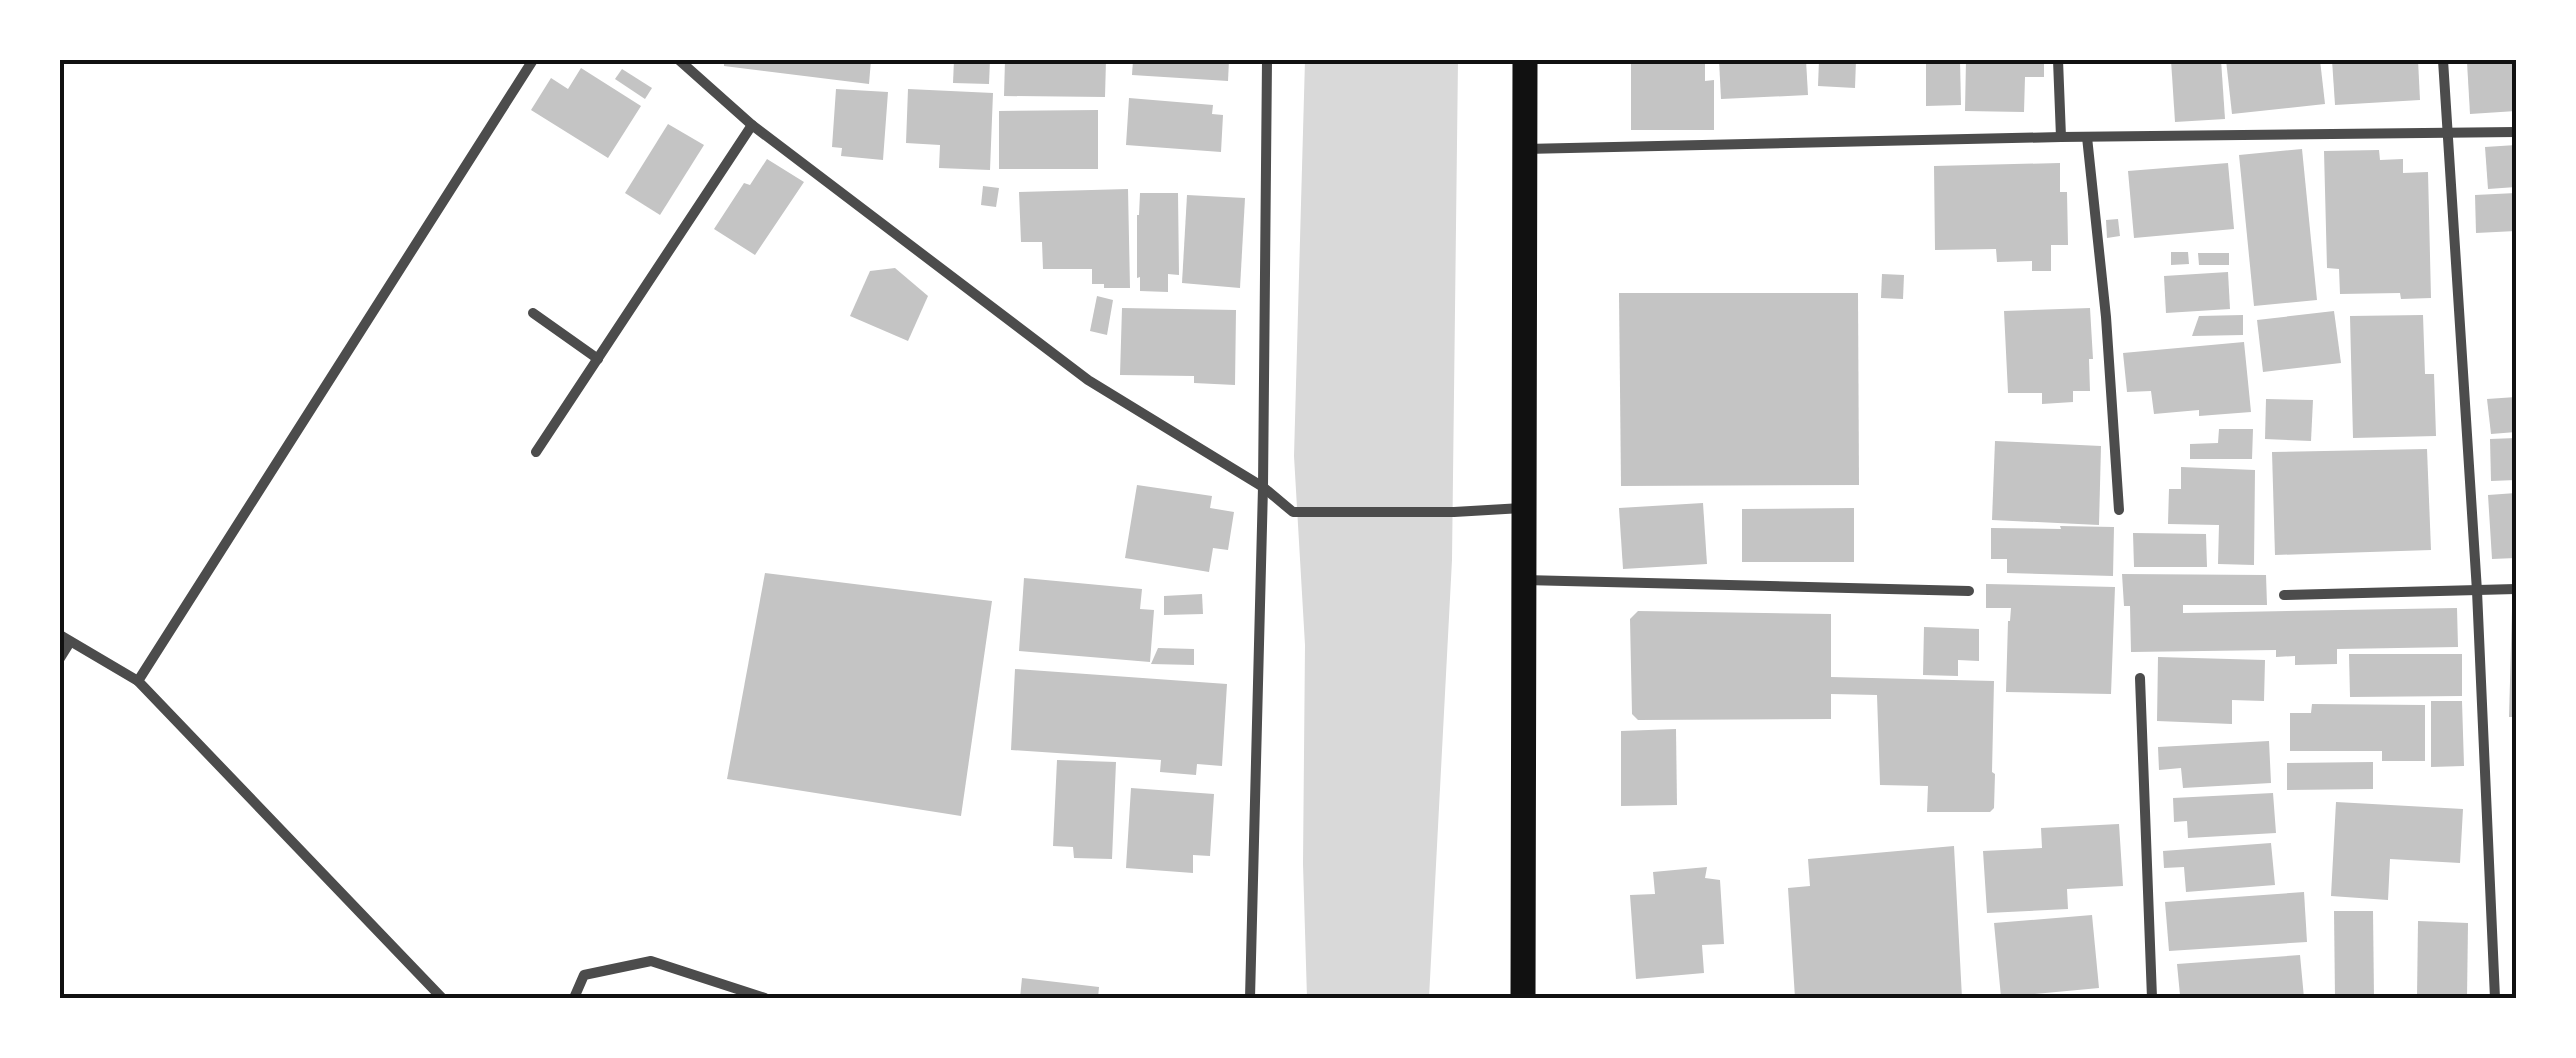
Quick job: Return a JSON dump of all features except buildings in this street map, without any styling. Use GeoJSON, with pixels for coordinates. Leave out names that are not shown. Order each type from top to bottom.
{"type":"FeatureCollection","features":[{"type":"Feature","properties":{"kind":"main road"},"geometry":{"type":"LineString","coordinates":[[1522,998],[1525,60]]}},
{"type":"Feature","properties":{"kind":"street"},"geometry":{"type":"LineString","coordinates":[[138,680],[533,60]]}},
{"type":"Feature","properties":{"kind":"street"},"geometry":{"type":"LineString","coordinates":[[678,60],[752,124],[1088,380],[1264,487],[1293,512],[1522,508]]}},
{"type":"Feature","properties":{"kind":"street"},"geometry":{"type":"LineString","coordinates":[[1250,998],[1264,487],[1268,60]]}},
{"type":"Feature","properties":{"kind":"street"},"geometry":{"type":"LineString","coordinates":[[2058,60],[2062,137]]}},
{"type":"Feature","properties":{"kind":"street"},"geometry":{"type":"LineString","coordinates":[[2443,60],[2477,592],[2495,998]]}},
{"type":"Feature","properties":{"kind":"street"},"geometry":{"type":"LineString","coordinates":[[536,452],[752,124]]}},
{"type":"Feature","properties":{"kind":"street"},"geometry":{"type":"LineString","coordinates":[[1524,149],[2516,132]]}},
{"type":"Feature","properties":{"kind":"street"},"geometry":{"type":"LineString","coordinates":[[2087,137],[2106,317],[2119,510]]}},
{"type":"Feature","properties":{"kind":"street"},"geometry":{"type":"LineString","coordinates":[[533,312],[598,359]]}},
{"type":"Feature","properties":{"kind":"street"},"geometry":{"type":"LineString","coordinates":[[1523,580],[1969,591]]}},
{"type":"Feature","properties":{"kind":"street"},"geometry":{"type":"LineString","coordinates":[[2284,595],[2516,589]]}},
{"type":"Feature","properties":{"kind":"street"},"geometry":{"type":"LineString","coordinates":[[60,658],[65,638],[138,680],[442,998]]}},
{"type":"Feature","properties":{"kind":"street"},"geometry":{"type":"LineString","coordinates":[[2140,678],[2152,998]]}},
{"type":"Feature","properties":{"kind":"street"},"geometry":{"type":"LineString","coordinates":[[574,998],[584,976],[650,961],[765,998]]}},
{"type":"Feature","properties":{"kind":"shaded area"},"geometry":{"type":"Polygon","coordinates":[[[1305,60],[1458,60],[1452,560],[1429,998],[1307,998],[1303,864],[1305,645],[1294,456],[1305,60]]]}}]}
